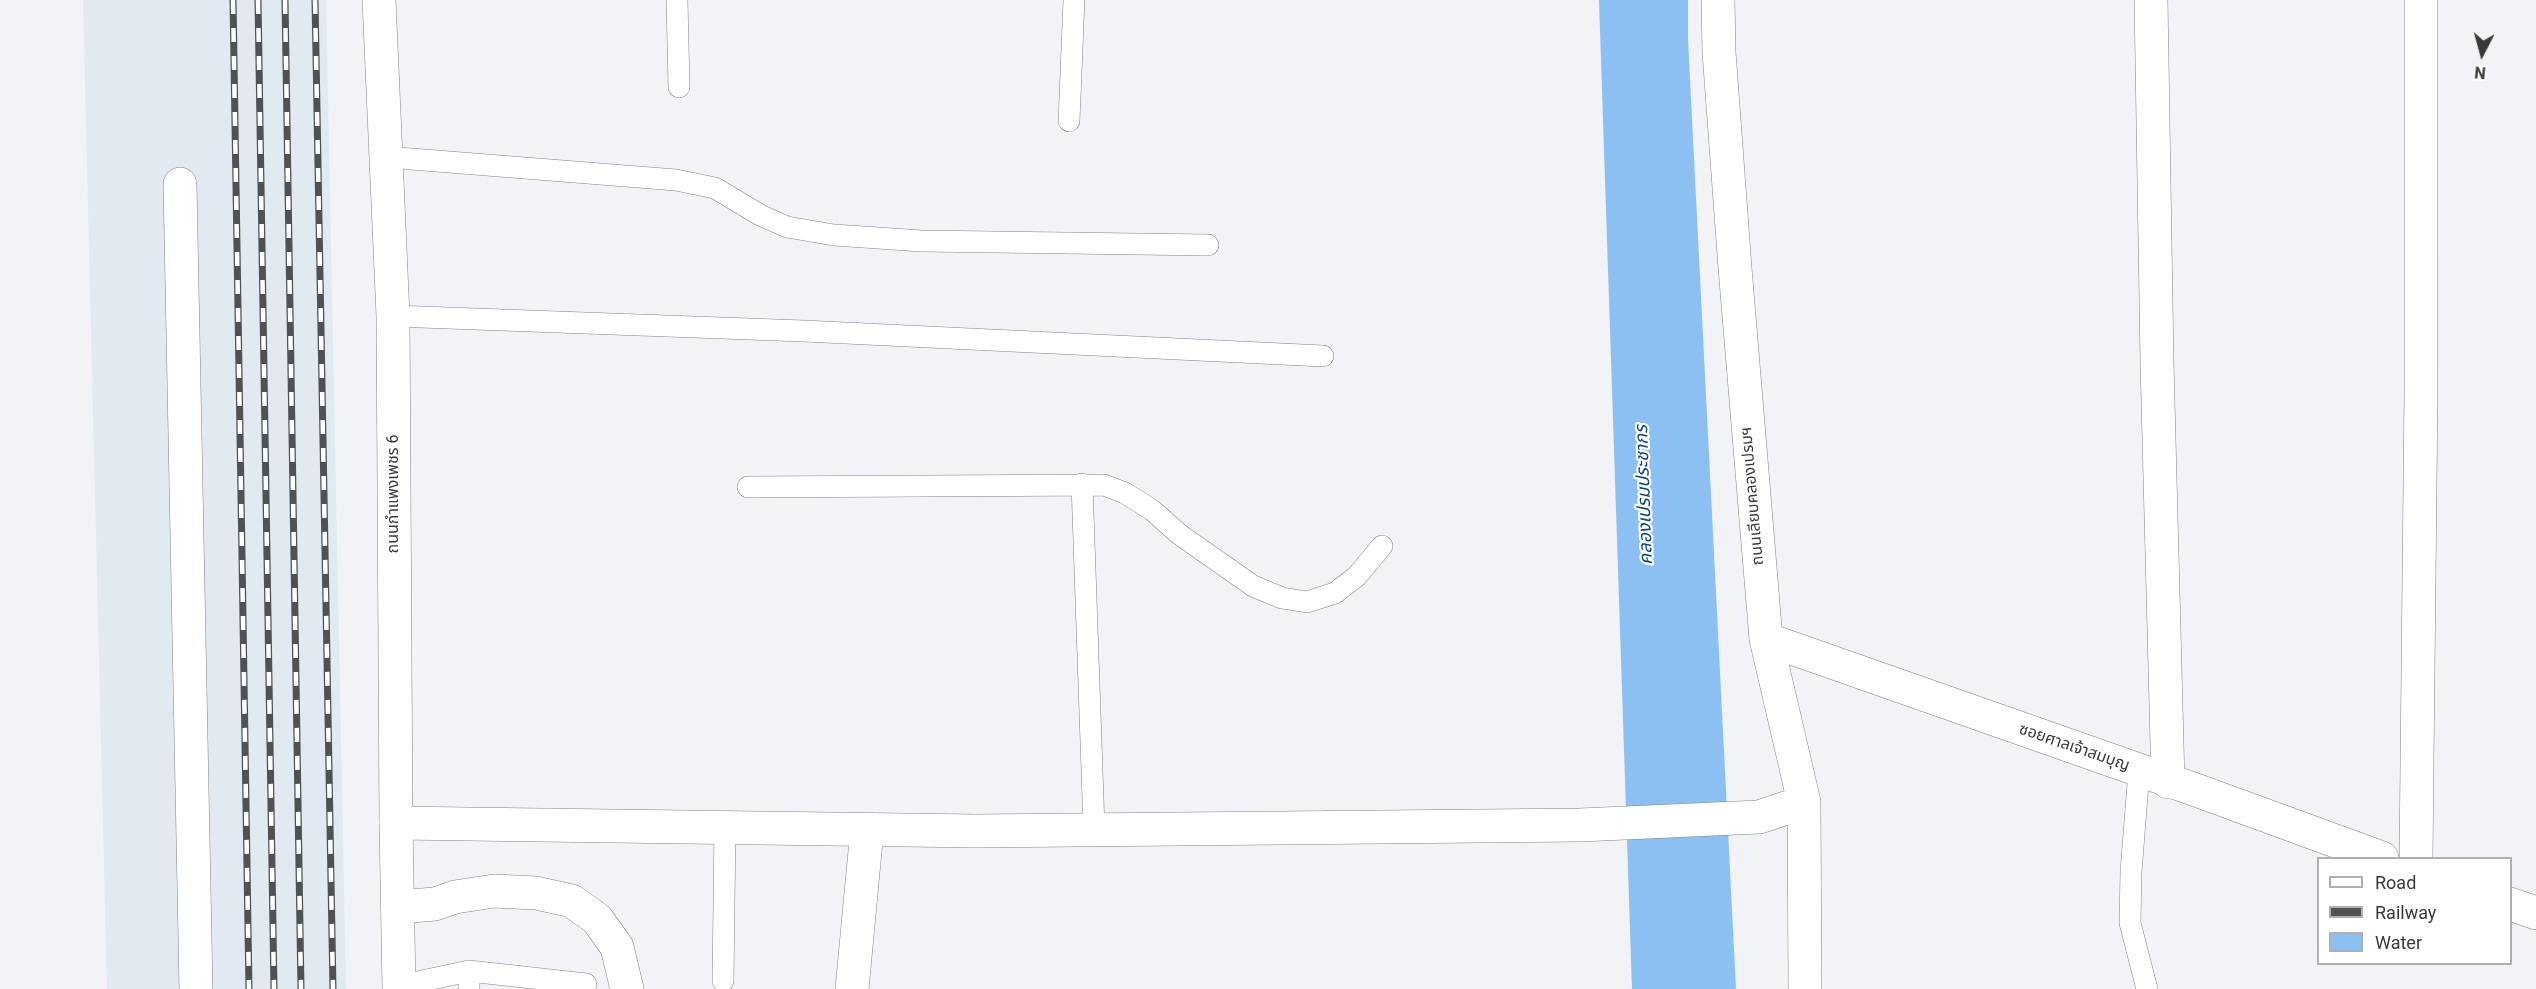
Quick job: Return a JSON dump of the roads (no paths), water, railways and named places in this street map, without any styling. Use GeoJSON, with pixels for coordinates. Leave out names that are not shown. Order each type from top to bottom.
{"type":"FeatureCollection","features":[{"type":"Feature","properties":{"kind":"street","name":"ถนนกำแพงเพชร 6"},"geometry":{"type":"LineString","coordinates":[[379,0],[393,316],[399,988]]}},
{"type":"Feature","properties":{"kind":"street","name":"ถนนเลียบคลองเปรมฯ"},"geometry":{"type":"LineString","coordinates":[[1718,0],[1719,52],[1733,246],[1766,639],[1803,802],[1805,989]]}},
{"type":"Feature","properties":{"kind":"street"},"geometry":{"type":"LineString","coordinates":[[2151,0],[2157,363],[2154,776]]}},
{"type":"Feature","properties":{"kind":"street"},"geometry":{"type":"LineString","coordinates":[[2416,857],[2421,392],[2421,0]]}},
{"type":"Feature","properties":{"kind":"street"},"geometry":{"type":"LineString","coordinates":[[180,184],[196,989]]}},
{"type":"Feature","properties":{"kind":"street","name":"ซอยศาลเจ้าสมบุญ"},"geometry":{"type":"LineString","coordinates":[[1766,639],[2379,857]]}},
{"type":"Feature","properties":{"kind":"street"},"geometry":{"type":"LineString","coordinates":[[396,824],[867,830],[1580,825],[1759,817],[1803,802]]}},
{"type":"Feature","properties":{"kind":"street"},"geometry":{"type":"LineString","coordinates":[[852,989],[867,830]]}},
{"type":"Feature","properties":{"kind":"street"},"geometry":{"type":"LineString","coordinates":[[398,907],[435,904],[455,897],[494,891],[536,892],[572,901],[597,919],[617,947],[627,989]]}},
{"type":"Feature","properties":{"kind":"street"},"geometry":{"type":"LineString","coordinates":[[2512,904],[2536,913]]}},
{"type":"Feature","properties":{"kind":"lane"},"geometry":{"type":"LineString","coordinates":[[677,0],[679,87]]}},
{"type":"Feature","properties":{"kind":"lane"},"geometry":{"type":"LineString","coordinates":[[1069,121],[1074,0]]}},
{"type":"Feature","properties":{"kind":"lane"},"geometry":{"type":"LineString","coordinates":[[386,157],[676,180],[715,188],[760,215],[787,227],[834,235],[922,241],[1208,245]]}},
{"type":"Feature","properties":{"kind":"lane"},"geometry":{"type":"LineString","coordinates":[[393,316],[804,331],[1323,356]]}},
{"type":"Feature","properties":{"kind":"lane"},"geometry":{"type":"LineString","coordinates":[[1082,484],[1094,828]]}},
{"type":"Feature","properties":{"kind":"lane"},"geometry":{"type":"LineString","coordinates":[[748,487],[1104,485],[1125,493],[1152,510],[1179,534],[1253,586],[1282,598],[1307,602],[1335,593],[1357,576],[1382,546]]}},
{"type":"Feature","properties":{"kind":"lane"},"geometry":{"type":"LineString","coordinates":[[2147,989],[2130,923],[2131,872],[2154,776]]}},
{"type":"Feature","properties":{"kind":"lane"},"geometry":{"type":"LineString","coordinates":[[723,981],[725,828]]}},
{"type":"Feature","properties":{"kind":"lane"},"geometry":{"type":"LineString","coordinates":[[399,988],[469,980],[586,984]]}},
{"type":"Feature","properties":{"kind":"water","name":"คลองเปรมประชากร"},"geometry":{"type":"Polygon","coordinates":[[[1599,0],[1688,0],[1688,39],[1736,989],[1632,989],[1599,0]]]}},
{"type":"Feature","properties":{"kind":"railway"},"geometry":{"type":"LineString","coordinates":[[233,0],[249,989]]}},
{"type":"Feature","properties":{"kind":"railway"},"geometry":{"type":"LineString","coordinates":[[258,0],[274,989]]}},
{"type":"Feature","properties":{"kind":"railway"},"geometry":{"type":"LineString","coordinates":[[285,0],[301,989]]}},
{"type":"Feature","properties":{"kind":"railway"},"geometry":{"type":"LineString","coordinates":[[315,0],[333,989]]}}]}
